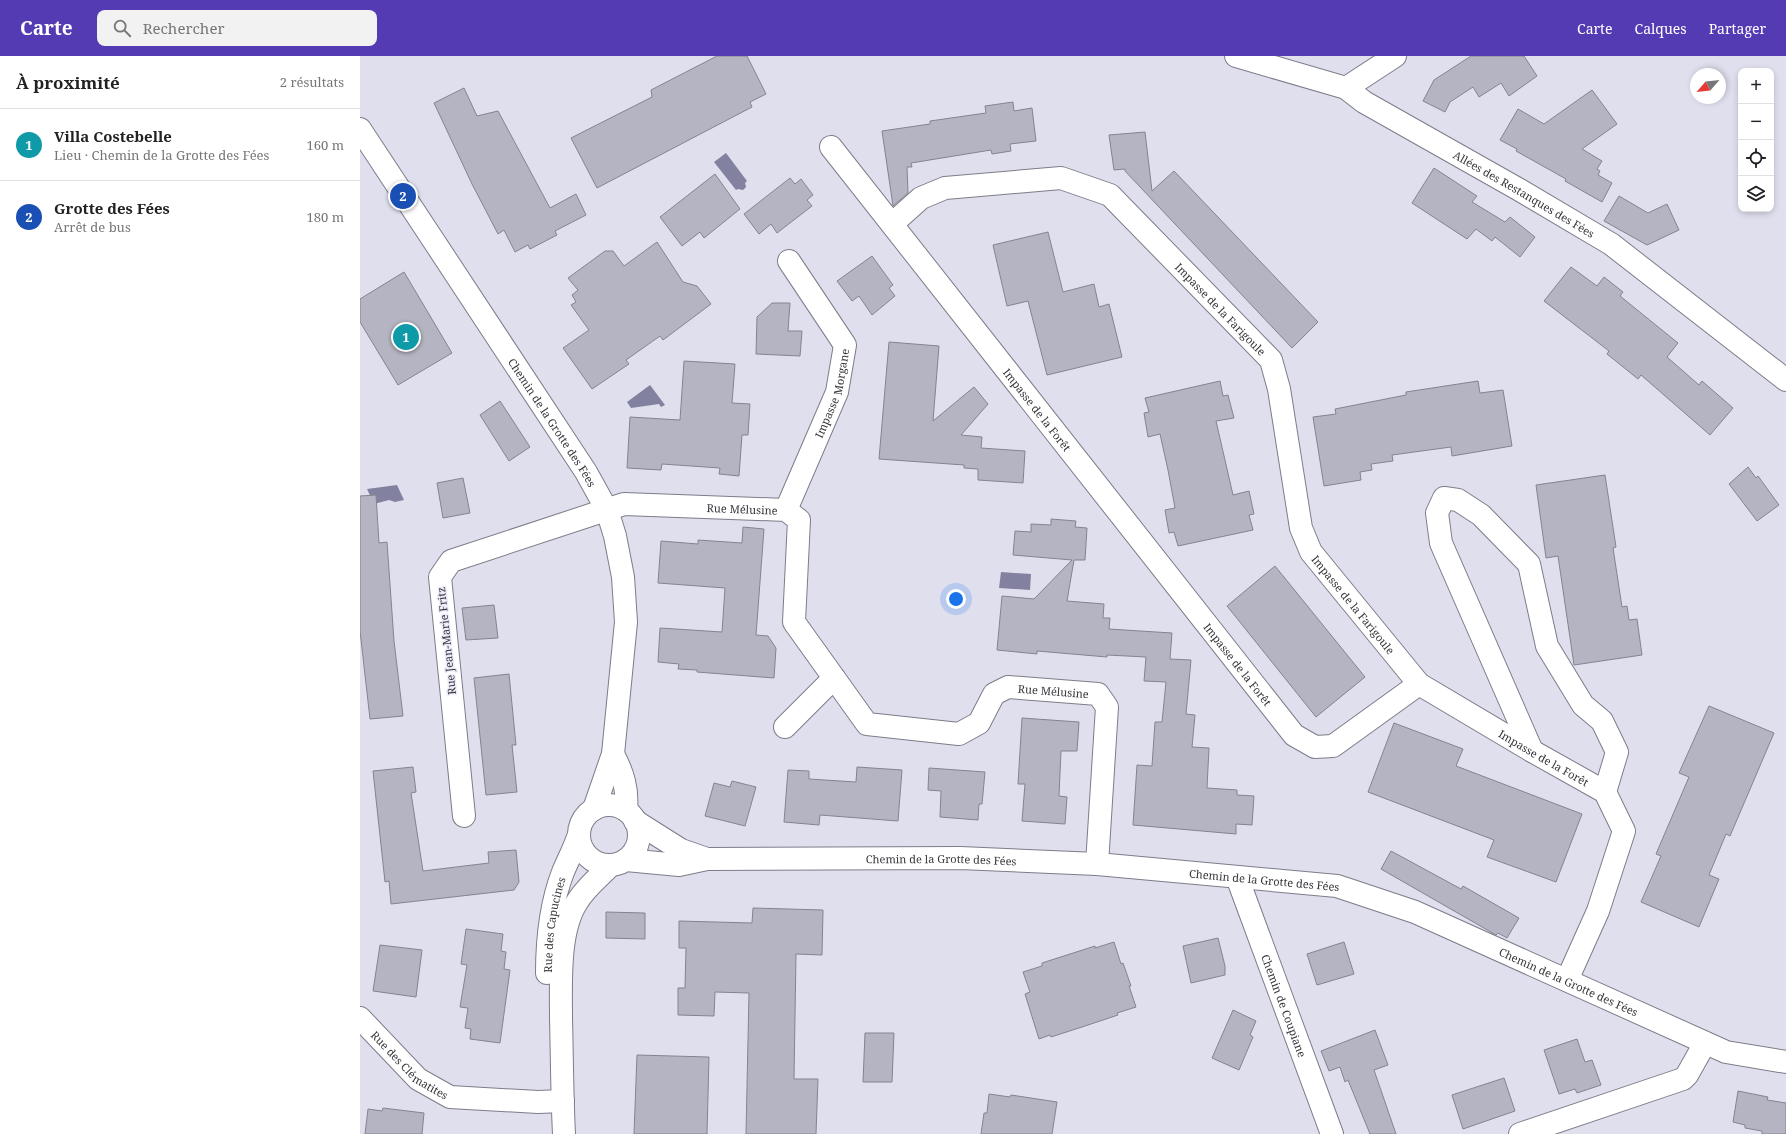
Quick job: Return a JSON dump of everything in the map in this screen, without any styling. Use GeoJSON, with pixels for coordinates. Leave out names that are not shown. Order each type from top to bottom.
{"type":"FeatureCollection","features":[{"type":"Feature","properties":{"kind":"street","name":"Allées des Restanques des Fées"},"geometry":{"type":"LineString","coordinates":[[1236,56],[1346,88],[1364,102],[1518,189],[1611,244],[1786,380]]}},
{"type":"Feature","properties":{"kind":"street"},"geometry":{"type":"LineString","coordinates":[[1346,88],[1384,59]]}},
{"type":"Feature","properties":{"kind":"street","name":"Chemin de la Grotte des Fées"},"geometry":{"type":"LineString","coordinates":[[360,129],[586,472],[607,510],[623,577],[626,622],[613,754],[594,809]]}},
{"type":"Feature","properties":{"kind":"street","name":"Impasse de la Forêt"},"geometry":{"type":"LineString","coordinates":[[831,147],[1294,735],[1315,748],[1333,746],[1419,684],[1605,792]]}},
{"type":"Feature","properties":{"kind":"street","name":"Impasse de la Farigoule"},"geometry":{"type":"LineString","coordinates":[[892,224],[921,198],[945,188],[1061,178],[1110,195],[1271,360],[1279,389],[1301,528],[1310,552],[1419,684]]}},
{"type":"Feature","properties":{"kind":"street","name":"Impasse Morgane"},"geometry":{"type":"LineString","coordinates":[[786,510],[837,392],[845,345],[789,261]]}},
{"type":"Feature","properties":{"kind":"street"},"geometry":{"type":"LineString","coordinates":[[1532,751],[1441,543],[1438,513],[1444,498],[1458,500],[1481,515],[1529,564],[1547,646],[1583,705],[1602,721],[1617,752],[1605,792],[1624,831],[1598,911],[1567,980]]}},
{"type":"Feature","properties":{"kind":"street","name":"Rue Mélusine"},"geometry":{"type":"LineString","coordinates":[[607,510],[624,504],[786,510],[799,520],[794,622],[867,724],[959,734],[979,723],[994,694],[1008,686],[1098,694],[1107,707],[1097,864]]}},
{"type":"Feature","properties":{"kind":"street","name":"Rue Jean-Marie Fritz"},"geometry":{"type":"LineString","coordinates":[[464,816],[440,577],[451,561],[607,510]]}},
{"type":"Feature","properties":{"kind":"street"},"geometry":{"type":"LineString","coordinates":[[785,727],[834,678]]}},
{"type":"Feature","properties":{"kind":"street"},"geometry":{"type":"LineString","coordinates":[[613,754],[624,778],[630,816],[638,829],[637,847],[632,854],[618,863]]}},
{"type":"Feature","properties":{"kind":"street","name":"Chemin de la Grotte des Fées"},"geometry":{"type":"LineString","coordinates":[[707,859],[681,850],[630,816],[610,805],[594,809],[580,824],[578,837],[583,852],[588,858],[595,862],[679,865],[707,859],[960,858],[1097,864],[1337,886],[1415,912],[1726,1052],[1786,1062]]}},
{"type":"Feature","properties":{"kind":"street","name":"Rue des Capucines"},"geometry":{"type":"LineString","coordinates":[[561,1063],[547,983],[547,953],[555,899],[563,872],[578,837]]}},
{"type":"Feature","properties":{"kind":"street","name":"Rue des Capucines"},"geometry":{"type":"LineString","coordinates":[[564,1134],[561,1063],[562,956],[564,938],[576,902],[618,863]]}},
{"type":"Feature","properties":{"kind":"street","name":"Chemin de Coupiane"},"geometry":{"type":"LineString","coordinates":[[1237,877],[1332,1134]]}},
{"type":"Feature","properties":{"kind":"street","name":"Rue des Clématites"},"geometry":{"type":"LineString","coordinates":[[360,1018],[418,1079],[450,1097],[538,1102],[563,1101]]}},
{"type":"Feature","properties":{"kind":"street"},"geometry":{"type":"LineString","coordinates":[[1520,1134],[1683,1078],[1687,1075],[1705,1043]]}},
{"type":"Feature","properties":{"kind":"water"},"geometry":{"type":"Polygon","coordinates":[[[726,153],[747,181],[745,183],[746,187],[743,190],[736,190],[714,162],[726,153]]]}},
{"type":"Feature","properties":{"kind":"water"},"geometry":{"type":"Polygon","coordinates":[[[650,385],[665,405],[661,407],[659,404],[631,408],[627,402],[650,385]]]}},
{"type":"Feature","properties":{"kind":"water"},"geometry":{"type":"Polygon","coordinates":[[[397,485],[404,500],[395,502],[389,500],[374,504],[367,489],[397,485]]]}},
{"type":"Feature","properties":{"kind":"water"},"geometry":{"type":"Polygon","coordinates":[[[1001,572],[1031,574],[1030,590],[999,588],[1001,572]]]}},
{"type":"Feature","properties":{"kind":"building"},"geometry":{"type":"Polygon","coordinates":[[[717,56],[747,56],[766,94],[750,102],[752,107],[597,188],[571,138],[652,97],[651,90],[717,56]]]}},
{"type":"Feature","properties":{"kind":"building"},"geometry":{"type":"Polygon","coordinates":[[[1471,56],[1524,56],[1537,76],[1509,96],[1501,83],[1479,97],[1473,87],[1450,102],[1445,112],[1423,101],[1434,80],[1471,56]]]}},
{"type":"Feature","properties":{"kind":"building"},"geometry":{"type":"Polygon","coordinates":[[[464,88],[477,116],[498,111],[550,208],[576,194],[586,215],[555,231],[557,235],[530,249],[528,245],[515,252],[504,230],[498,234],[472,184],[434,103],[464,88]]]}},
{"type":"Feature","properties":{"kind":"building"},"geometry":{"type":"Polygon","coordinates":[[[1592,90],[1617,124],[1582,149],[1602,161],[1597,169],[1600,171],[1598,175],[1612,183],[1602,202],[1565,181],[1566,179],[1516,151],[1517,149],[1500,140],[1518,109],[1544,124],[1592,90]]]}},
{"type":"Feature","properties":{"kind":"building"},"geometry":{"type":"Polygon","coordinates":[[[1013,102],[1014,111],[1032,108],[1036,141],[1010,144],[1011,151],[992,154],[991,150],[911,163],[912,167],[907,167],[908,193],[893,206],[882,131],[930,124],[930,121],[986,113],[985,106],[1013,102]]]}},
{"type":"Feature","properties":{"kind":"building"},"geometry":{"type":"Polygon","coordinates":[[[1145,132],[1152,191],[1174,171],[1318,322],[1292,348],[1125,171],[1125,169],[1114,170],[1109,135],[1145,132]]]}},
{"type":"Feature","properties":{"kind":"building"},"geometry":{"type":"Polygon","coordinates":[[[1434,168],[1477,196],[1472,202],[1505,222],[1510,217],[1535,237],[1520,257],[1495,237],[1492,241],[1476,229],[1467,239],[1412,203],[1434,168]]]}},
{"type":"Feature","properties":{"kind":"building"},"geometry":{"type":"Polygon","coordinates":[[[715,174],[740,209],[704,238],[700,232],[682,246],[660,217],[715,174]]]}},
{"type":"Feature","properties":{"kind":"building"},"geometry":{"type":"Polygon","coordinates":[[[790,178],[795,184],[801,179],[813,195],[807,200],[812,206],[777,233],[771,224],[759,234],[744,214],[790,178]]]}},
{"type":"Feature","properties":{"kind":"building"},"geometry":{"type":"Polygon","coordinates":[[[1619,196],[1648,213],[1667,204],[1679,230],[1647,245],[1604,221],[1619,196]]]}},
{"type":"Feature","properties":{"kind":"building"},"geometry":{"type":"Polygon","coordinates":[[[1048,232],[1063,292],[1094,284],[1099,307],[1109,304],[1122,357],[1047,375],[1028,301],[1007,306],[993,245],[1048,232]]]}},
{"type":"Feature","properties":{"kind":"building"},"geometry":{"type":"Polygon","coordinates":[[[657,242],[683,282],[697,286],[711,304],[663,340],[660,336],[626,360],[629,364],[592,389],[563,348],[589,330],[571,305],[576,302],[572,295],[578,290],[568,278],[605,251],[613,251],[624,266],[657,242]]]}},
{"type":"Feature","properties":{"kind":"building"},"geometry":{"type":"Polygon","coordinates":[[[872,256],[893,285],[889,288],[895,296],[872,315],[859,296],[852,301],[837,281],[872,256]]]}},
{"type":"Feature","properties":{"kind":"building"},"geometry":{"type":"Polygon","coordinates":[[[1571,267],[1597,286],[1604,277],[1623,292],[1620,296],[1678,343],[1667,357],[1699,385],[1702,381],[1733,408],[1710,435],[1641,375],[1638,379],[1607,354],[1609,351],[1544,301],[1571,267]]]}},
{"type":"Feature","properties":{"kind":"building"},"geometry":{"type":"Polygon","coordinates":[[[404,272],[452,353],[398,385],[360,322],[360,299],[404,272]]]}},
{"type":"Feature","properties":{"kind":"building"},"geometry":{"type":"Polygon","coordinates":[[[772,303],[790,303],[788,331],[802,331],[800,356],[756,354],[757,317],[772,303]]]}},
{"type":"Feature","properties":{"kind":"building"},"geometry":{"type":"Polygon","coordinates":[[[889,342],[939,346],[933,421],[974,387],[988,404],[961,435],[982,437],[981,448],[1025,451],[1023,483],[978,480],[978,469],[964,468],[964,465],[879,459],[889,342]]]}},
{"type":"Feature","properties":{"kind":"building"},"geometry":{"type":"Polygon","coordinates":[[[684,361],[735,364],[732,403],[750,404],[748,435],[742,435],[739,476],[719,474],[720,468],[662,464],[661,470],[627,468],[630,417],[680,420],[684,361]]]}},
{"type":"Feature","properties":{"kind":"building"},"geometry":{"type":"Polygon","coordinates":[[[1220,381],[1223,396],[1228,395],[1234,418],[1216,421],[1233,495],[1249,491],[1254,514],[1249,515],[1253,530],[1178,546],[1174,532],[1169,533],[1165,510],[1175,508],[1160,434],[1148,437],[1144,413],[1149,412],[1145,398],[1220,381]]]}},
{"type":"Feature","properties":{"kind":"building"},"geometry":{"type":"Polygon","coordinates":[[[1478,381],[1480,393],[1503,390],[1512,446],[1452,456],[1451,447],[1392,455],[1393,461],[1371,464],[1372,470],[1360,472],[1361,480],[1324,486],[1313,417],[1336,414],[1335,409],[1406,395],[1406,392],[1478,381]]]}},
{"type":"Feature","properties":{"kind":"building"},"geometry":{"type":"Polygon","coordinates":[[[500,401],[530,447],[509,461],[480,415],[500,401]]]}},
{"type":"Feature","properties":{"kind":"building"},"geometry":{"type":"Polygon","coordinates":[[[1748,467],[1756,478],[1758,476],[1779,505],[1757,521],[1729,484],[1748,467]]]}},
{"type":"Feature","properties":{"kind":"building"},"geometry":{"type":"Polygon","coordinates":[[[1605,475],[1616,547],[1613,548],[1622,607],[1627,606],[1629,620],[1637,619],[1642,655],[1574,665],[1558,556],[1546,558],[1536,485],[1605,475]]]}},
{"type":"Feature","properties":{"kind":"building"},"geometry":{"type":"Polygon","coordinates":[[[463,478],[470,513],[443,518],[437,483],[463,478]]]}},
{"type":"Feature","properties":{"kind":"building"},"geometry":{"type":"Polygon","coordinates":[[[376,495],[379,543],[387,542],[394,641],[403,716],[370,719],[360,631],[360,496],[376,495]]]}},
{"type":"Feature","properties":{"kind":"building"},"geometry":{"type":"Polygon","coordinates":[[[1051,519],[1076,521],[1075,527],[1087,528],[1085,560],[1074,560],[1067,601],[1104,604],[1103,618],[1110,618],[1109,629],[1172,633],[1170,659],[1191,660],[1186,714],[1195,715],[1192,747],[1209,748],[1207,788],[1237,790],[1237,795],[1254,796],[1252,825],[1236,824],[1236,834],[1133,825],[1137,765],[1152,766],[1155,722],[1162,722],[1166,682],[1144,681],[1146,657],[1107,655],[1107,657],[1037,651],[1037,654],[997,650],[1002,596],[1034,599],[1072,560],[1013,555],[1015,531],[1031,532],[1031,524],[1051,525],[1051,519]]]}},
{"type":"Feature","properties":{"kind":"building"},"geometry":{"type":"Polygon","coordinates":[[[743,527],[764,529],[756,635],[768,636],[776,648],[774,678],[697,672],[697,670],[678,669],[679,664],[658,662],[660,628],[722,632],[725,588],[658,583],[661,541],[698,544],[698,540],[742,543],[743,527]]]}},
{"type":"Feature","properties":{"kind":"building"},"geometry":{"type":"Polygon","coordinates":[[[1275,566],[1365,677],[1316,717],[1227,606],[1275,566]]]}},
{"type":"Feature","properties":{"kind":"building"},"geometry":{"type":"Polygon","coordinates":[[[494,605],[498,638],[466,640],[462,608],[494,605]]]}},
{"type":"Feature","properties":{"kind":"building"},"geometry":{"type":"Polygon","coordinates":[[[509,674],[516,745],[512,745],[517,792],[486,795],[474,678],[509,674]]]}},
{"type":"Feature","properties":{"kind":"building"},"geometry":{"type":"Polygon","coordinates":[[[1709,706],[1774,733],[1730,836],[1726,834],[1709,875],[1719,879],[1699,927],[1641,902],[1661,856],[1656,854],[1689,777],[1679,773],[1709,706]]]}},
{"type":"Feature","properties":{"kind":"building"},"geometry":{"type":"Polygon","coordinates":[[[1022,718],[1079,722],[1077,751],[1061,751],[1059,796],[1067,797],[1065,824],[1022,821],[1025,784],[1018,784],[1022,718]]]}},
{"type":"Feature","properties":{"kind":"building"},"geometry":{"type":"Polygon","coordinates":[[[1394,723],[1463,749],[1456,766],[1582,814],[1556,882],[1487,857],[1494,840],[1368,792],[1394,723]]]}},
{"type":"Feature","properties":{"kind":"building"},"geometry":{"type":"Polygon","coordinates":[[[413,767],[416,792],[411,793],[423,871],[489,863],[488,852],[516,850],[519,882],[514,890],[391,904],[389,881],[385,882],[373,771],[413,767]]]}},
{"type":"Feature","properties":{"kind":"building"},"geometry":{"type":"Polygon","coordinates":[[[857,767],[902,770],[898,821],[820,815],[819,825],[784,822],[788,770],[809,771],[809,779],[856,782],[857,767]]]}},
{"type":"Feature","properties":{"kind":"building"},"geometry":{"type":"Polygon","coordinates":[[[929,768],[985,772],[982,804],[979,804],[978,820],[940,817],[941,791],[928,790],[929,768]]]}},
{"type":"Feature","properties":{"kind":"building"},"geometry":{"type":"Polygon","coordinates":[[[732,781],[756,787],[745,826],[705,816],[714,783],[730,787],[732,781]]]}},
{"type":"Feature","properties":{"kind":"building"},"geometry":{"type":"Polygon","coordinates":[[[1391,851],[1461,889],[1463,886],[1519,918],[1507,938],[1498,933],[1496,935],[1381,869],[1391,851]]]}},
{"type":"Feature","properties":{"kind":"building"},"geometry":{"type":"Polygon","coordinates":[[[753,908],[823,910],[822,955],[796,954],[794,1079],[818,1079],[816,1134],[746,1134],[749,993],[715,992],[714,1016],[678,1015],[678,988],[685,988],[686,948],[679,948],[679,921],[752,923],[753,908]]]}},
{"type":"Feature","properties":{"kind":"building"},"geometry":{"type":"Polygon","coordinates":[[[606,912],[645,913],[645,939],[606,938],[606,912]]]}},
{"type":"Feature","properties":{"kind":"building"},"geometry":{"type":"Polygon","coordinates":[[[466,929],[503,934],[501,951],[506,952],[504,969],[510,970],[500,1043],[470,1039],[471,1029],[465,1028],[468,1008],[460,1007],[467,965],[461,964],[466,929]]]}},
{"type":"Feature","properties":{"kind":"building"},"geometry":{"type":"Polygon","coordinates":[[[1218,938],[1225,966],[1225,975],[1191,983],[1183,946],[1218,938]]]}},
{"type":"Feature","properties":{"kind":"building"},"geometry":{"type":"Polygon","coordinates":[[[1114,942],[1121,964],[1123,963],[1131,986],[1129,986],[1136,1007],[1117,1013],[1118,1015],[1082,1027],[1051,1037],[1050,1035],[1039,1039],[1025,994],[1030,992],[1023,972],[1042,966],[1042,963],[1095,946],[1095,948],[1114,942]]]}},
{"type":"Feature","properties":{"kind":"building"},"geometry":{"type":"Polygon","coordinates":[[[1344,942],[1354,974],[1317,985],[1307,954],[1344,942]]]}},
{"type":"Feature","properties":{"kind":"building"},"geometry":{"type":"Polygon","coordinates":[[[380,945],[422,950],[416,997],[373,991],[380,945]]]}},
{"type":"Feature","properties":{"kind":"building"},"geometry":{"type":"Polygon","coordinates":[[[1233,1010],[1256,1021],[1250,1035],[1253,1037],[1239,1070],[1212,1058],[1233,1010]]]}},
{"type":"Feature","properties":{"kind":"building"},"geometry":{"type":"Polygon","coordinates":[[[1375,1030],[1388,1065],[1374,1070],[1396,1134],[1370,1134],[1348,1080],[1345,1082],[1340,1067],[1329,1071],[1321,1051],[1375,1030]]]}},
{"type":"Feature","properties":{"kind":"building"},"geometry":{"type":"Polygon","coordinates":[[[865,1033],[894,1033],[892,1082],[863,1082],[865,1033]]]}},
{"type":"Feature","properties":{"kind":"building"},"geometry":{"type":"Polygon","coordinates":[[[1577,1039],[1585,1062],[1592,1060],[1601,1085],[1577,1093],[1575,1089],[1559,1094],[1544,1050],[1577,1039]]]}},
{"type":"Feature","properties":{"kind":"building"},"geometry":{"type":"Polygon","coordinates":[[[637,1055],[709,1057],[707,1134],[634,1134],[637,1055]]]}},
{"type":"Feature","properties":{"kind":"building"},"geometry":{"type":"Polygon","coordinates":[[[1504,1078],[1515,1111],[1463,1129],[1452,1095],[1504,1078]]]}},
{"type":"Feature","properties":{"kind":"building"},"geometry":{"type":"Polygon","coordinates":[[[1738,1091],[1768,1097],[1767,1100],[1786,1103],[1786,1134],[1762,1134],[1762,1131],[1745,1128],[1745,1125],[1733,1122],[1738,1091]]]}},
{"type":"Feature","properties":{"kind":"building"},"geometry":{"type":"Polygon","coordinates":[[[989,1094],[1010,1097],[1011,1095],[1057,1102],[1052,1134],[981,1134],[984,1113],[987,1113],[989,1094]]]}},
{"type":"Feature","properties":{"kind":"building"},"geometry":{"type":"Polygon","coordinates":[[[383,1108],[424,1113],[422,1134],[365,1134],[368,1109],[382,1111],[383,1108]]]}},
{"type":"Feature","properties":{"kind":"place","name":"Grotte des Fées"},"geometry":{"type":"Point","coordinates":[403,196]}},
{"type":"Feature","properties":{"kind":"place","name":"Villa Costebelle"},"geometry":{"type":"Point","coordinates":[406,337]}}]}
